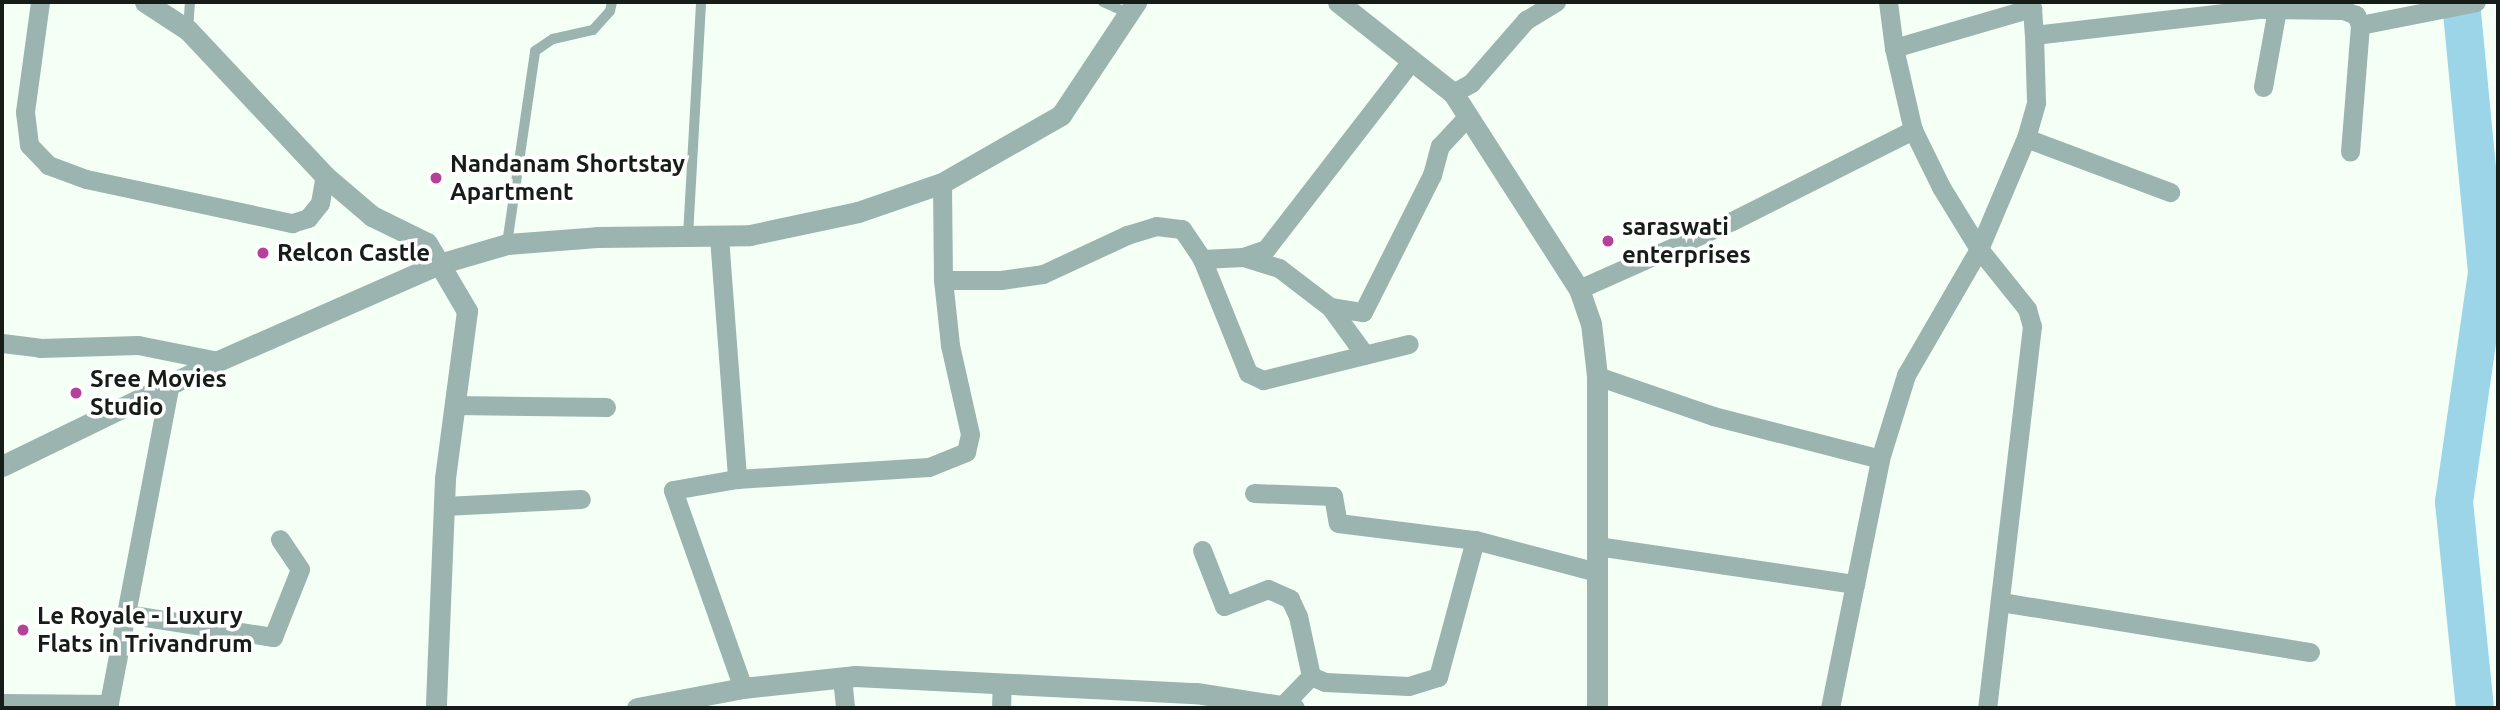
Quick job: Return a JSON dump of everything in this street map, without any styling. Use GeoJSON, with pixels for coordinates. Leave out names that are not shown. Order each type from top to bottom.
{"type":"FeatureCollection","features":[{"type":"Feature","properties":{"kind":"street"},"geometry":{"type":"LineString","coordinates":[[40,2],[25,113],[29,145],[48,165],[86,179],[292,223],[308,218],[320,202],[326,176]]}},
{"type":"Feature","properties":{"kind":"street"},"geometry":{"type":"LineString","coordinates":[[145,2],[188,30],[326,176],[372,216],[427,243],[467,311],[444,506],[436,708]]}},
{"type":"Feature","properties":{"kind":"street"},"geometry":{"type":"LineString","coordinates":[[1338,2],[1454,93],[1579,289],[1591,323],[1597,376],[1597,708]]}},
{"type":"Feature","properties":{"kind":"street"},"geometry":{"type":"LineString","coordinates":[[1454,93],[1471,83],[1526,20],[1556,2]]}},
{"type":"Feature","properties":{"kind":"street"},"geometry":{"type":"LineString","coordinates":[[1888,2],[1894,48],[1913,130],[1979,249],[2027,309],[2032,335],[2007,513],[2001,602],[1987,708]]}},
{"type":"Feature","properties":{"kind":"street"},"geometry":{"type":"LineString","coordinates":[[2360,25],[2476,2]]}},
{"type":"Feature","properties":{"kind":"street"},"geometry":{"type":"LineString","coordinates":[[2,466],[169,388],[218,361],[439,264],[507,244],[719,237],[858,212],[942,183],[1061,115],[1132,7]]}},
{"type":"Feature","properties":{"kind":"street"},"geometry":{"type":"LineString","coordinates":[[1830,708],[1880,459],[1906,375],[1979,249],[2026,138],[2036,102],[2032,8],[1894,48]]}},
{"type":"Feature","properties":{"kind":"street"},"geometry":{"type":"LineString","coordinates":[[2034,34],[2277,9],[2343,10],[2356,15],[2360,25],[2350,152]]}},
{"type":"Feature","properties":{"kind":"street"},"geometry":{"type":"LineString","coordinates":[[2263,87],[2277,9]]}},
{"type":"Feature","properties":{"kind":"street"},"geometry":{"type":"LineString","coordinates":[[1202,259],[1243,257],[1266,248],[1412,60]]}},
{"type":"Feature","properties":{"kind":"street"},"geometry":{"type":"LineString","coordinates":[[1330,307],[1363,312],[1368,306],[1432,175],[1440,146],[1468,116]]}},
{"type":"Feature","properties":{"kind":"street"},"geometry":{"type":"LineString","coordinates":[[1579,289],[1732,221],[1913,130]]}},
{"type":"Feature","properties":{"kind":"street"},"geometry":{"type":"LineString","coordinates":[[2026,138],[2170,192]]}},
{"type":"Feature","properties":{"kind":"street"},"geometry":{"type":"LineString","coordinates":[[743,688],[673,490],[737,479],[929,467],[966,452],[970,434],[950,345],[943,280],[942,183]]}},
{"type":"Feature","properties":{"kind":"street"},"geometry":{"type":"LineString","coordinates":[[943,280],[1001,281],[1043,274],[1156,226],[1182,229],[1202,259],[1248,373],[1263,380],[1409,344]]}},
{"type":"Feature","properties":{"kind":"street"},"geometry":{"type":"LineString","coordinates":[[719,237],[737,479]]}},
{"type":"Feature","properties":{"kind":"street"},"geometry":{"type":"LineString","coordinates":[[1243,257],[1279,268],[1330,307],[1364,355]]}},
{"type":"Feature","properties":{"kind":"street"},"geometry":{"type":"LineString","coordinates":[[2,344],[40,348],[138,345],[218,361]]}},
{"type":"Feature","properties":{"kind":"street"},"geometry":{"type":"LineString","coordinates":[[1597,376],[1713,416],[1880,459]]}},
{"type":"Feature","properties":{"kind":"street"},"geometry":{"type":"LineString","coordinates":[[2,703],[108,706],[169,388]]}},
{"type":"Feature","properties":{"kind":"street"},"geometry":{"type":"LineString","coordinates":[[455,405],[606,407]]}},
{"type":"Feature","properties":{"kind":"street"},"geometry":{"type":"LineString","coordinates":[[1254,493],[1333,496],[1338,523],[1475,540],[1597,572]]}},
{"type":"Feature","properties":{"kind":"street"},"geometry":{"type":"LineString","coordinates":[[444,506],[581,499]]}},
{"type":"Feature","properties":{"kind":"street"},"geometry":{"type":"LineString","coordinates":[[126,614],[273,637],[300,569],[280,539]]}},
{"type":"Feature","properties":{"kind":"street"},"geometry":{"type":"LineString","coordinates":[[1311,676],[1325,682],[1408,686],[1438,677],[1475,540]]}},
{"type":"Feature","properties":{"kind":"street"},"geometry":{"type":"LineString","coordinates":[[1597,546],[1855,584]]}},
{"type":"Feature","properties":{"kind":"street"},"geometry":{"type":"LineString","coordinates":[[646,707],[743,688],[842,678],[1002,683],[1196,701],[1289,706],[1311,676],[1301,626],[1290,599],[1268,589],[1224,606],[1202,550]]}},
{"type":"Feature","properties":{"kind":"street"},"geometry":{"type":"LineString","coordinates":[[2001,602],[2310,652]]}},
{"type":"Feature","properties":{"kind":"street"},"geometry":{"type":"LineString","coordinates":[[842,678],[845,708]]}},
{"type":"Feature","properties":{"kind":"street"},"geometry":{"type":"LineString","coordinates":[[1000,708],[1002,683]]}},
{"type":"Feature","properties":{"kind":"lane"},"geometry":{"type":"LineString","coordinates":[[188,30],[190,2]]}},
{"type":"Feature","properties":{"kind":"lane"},"geometry":{"type":"LineString","coordinates":[[507,244],[535,51],[553,39],[593,30],[610,11],[611,2]]}},
{"type":"Feature","properties":{"kind":"lane"},"geometry":{"type":"LineString","coordinates":[[688,236],[701,2]]}},
{"type":"Feature","properties":{"kind":"lane"},"geometry":{"type":"LineString","coordinates":[[1102,2],[1132,7]]}},
{"type":"Feature","properties":{"kind":"waterway"},"geometry":{"type":"LineString","coordinates":[[2461,2],[2487,273],[2454,502],[2475,708]]}},
{"type":"Feature","properties":{"kind":"place","name":"Nandanam Shortstay Apartment"},"geometry":{"type":"Point","coordinates":[436,178]}},
{"type":"Feature","properties":{"kind":"place","name":"saraswati enterprises"},"geometry":{"type":"Point","coordinates":[1608,241]}},
{"type":"Feature","properties":{"kind":"place","name":"Relcon Castle"},"geometry":{"type":"Point","coordinates":[263,253]}},
{"type":"Feature","properties":{"kind":"place","name":"Sree Movies Studio"},"geometry":{"type":"Point","coordinates":[76,393]}},
{"type":"Feature","properties":{"kind":"place","name":"Le Royale - Luxury Flats in Trivandrum"},"geometry":{"type":"Point","coordinates":[23,630]}}]}
